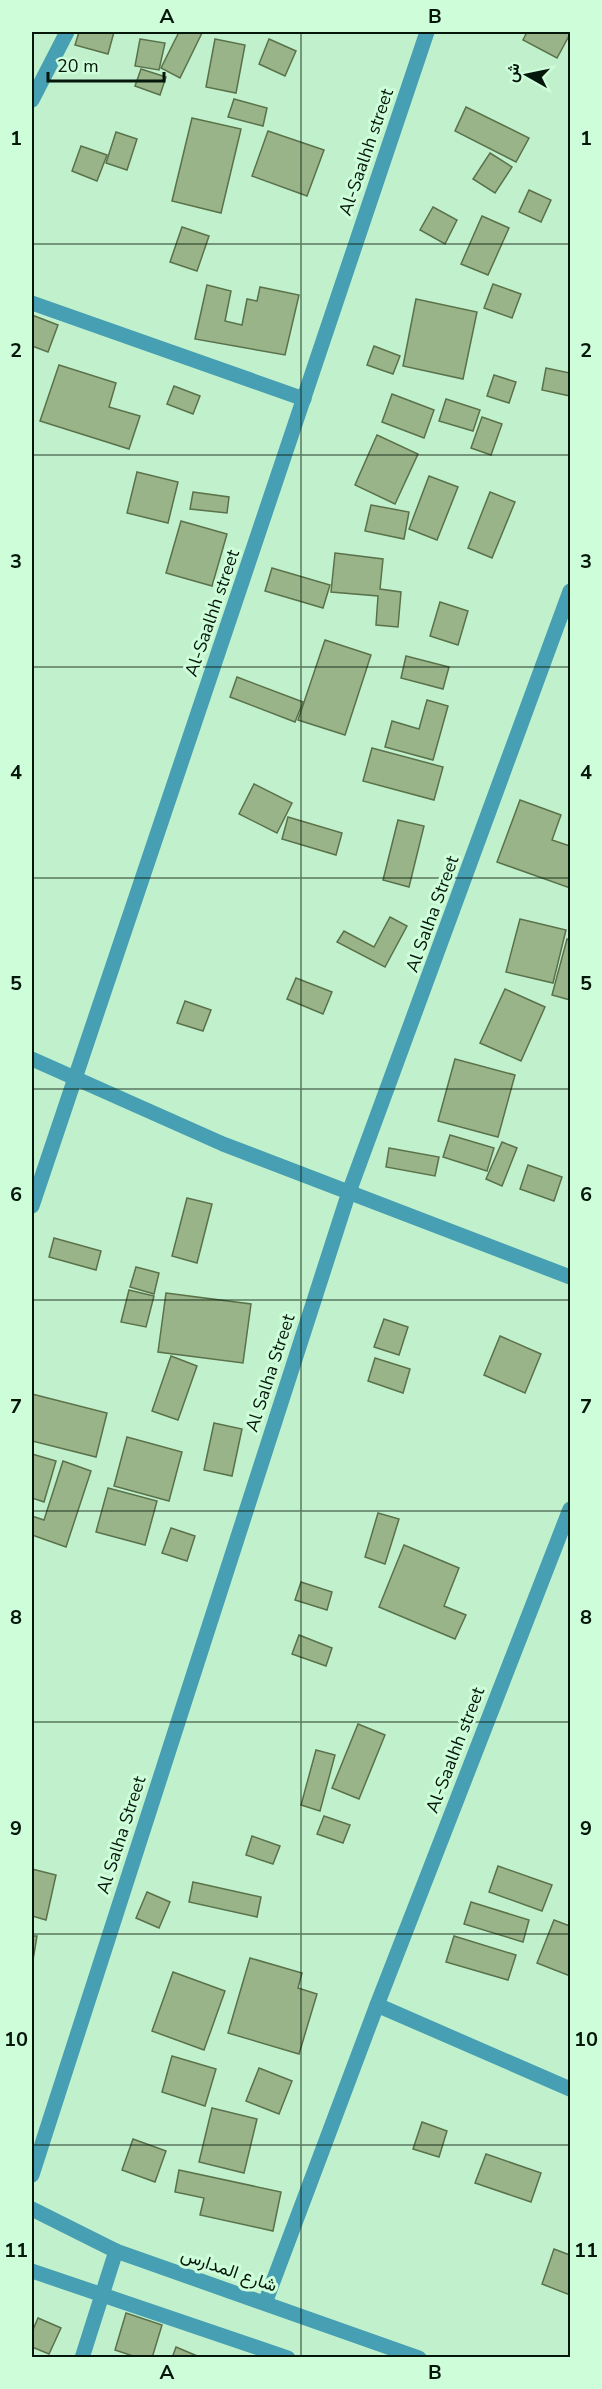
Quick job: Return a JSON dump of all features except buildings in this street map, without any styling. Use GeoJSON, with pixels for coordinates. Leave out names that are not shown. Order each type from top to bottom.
{"type":"FeatureCollection","features":[{"type":"Feature","properties":{"kind":"street"},"geometry":{"type":"LineString","coordinates":[[32,100],[67,32]]}},
{"type":"Feature","properties":{"kind":"street","name":"Al-Saalhh street"},"geometry":{"type":"LineString","coordinates":[[32,1206],[427,32]]}},
{"type":"Feature","properties":{"kind":"street"},"geometry":{"type":"LineString","coordinates":[[32,303],[304,399]]}},
{"type":"Feature","properties":{"kind":"street","name":"Al Salha Street"},"geometry":{"type":"LineString","coordinates":[[32,2175],[349,1192],[570,591]]}},
{"type":"Feature","properties":{"kind":"street"},"geometry":{"type":"LineString","coordinates":[[32,1059],[223,1144],[570,1276]]}},
{"type":"Feature","properties":{"kind":"street","name":"Al-Saalhh street"},"geometry":{"type":"LineString","coordinates":[[265,2303],[377,2005],[570,1509]]}},
{"type":"Feature","properties":{"kind":"street"},"geometry":{"type":"LineString","coordinates":[[377,2005],[570,2089]]}},
{"type":"Feature","properties":{"kind":"street","name":"شارع المدارس"},"geometry":{"type":"LineString","coordinates":[[32,2209],[116,2251],[265,2303],[397,2354],[419,2358]]}},
{"type":"Feature","properties":{"kind":"street"},"geometry":{"type":"LineString","coordinates":[[82,2358],[100,2295],[116,2251]]}},
{"type":"Feature","properties":{"kind":"street"},"geometry":{"type":"LineString","coordinates":[[32,2271],[288,2358]]}}]}
